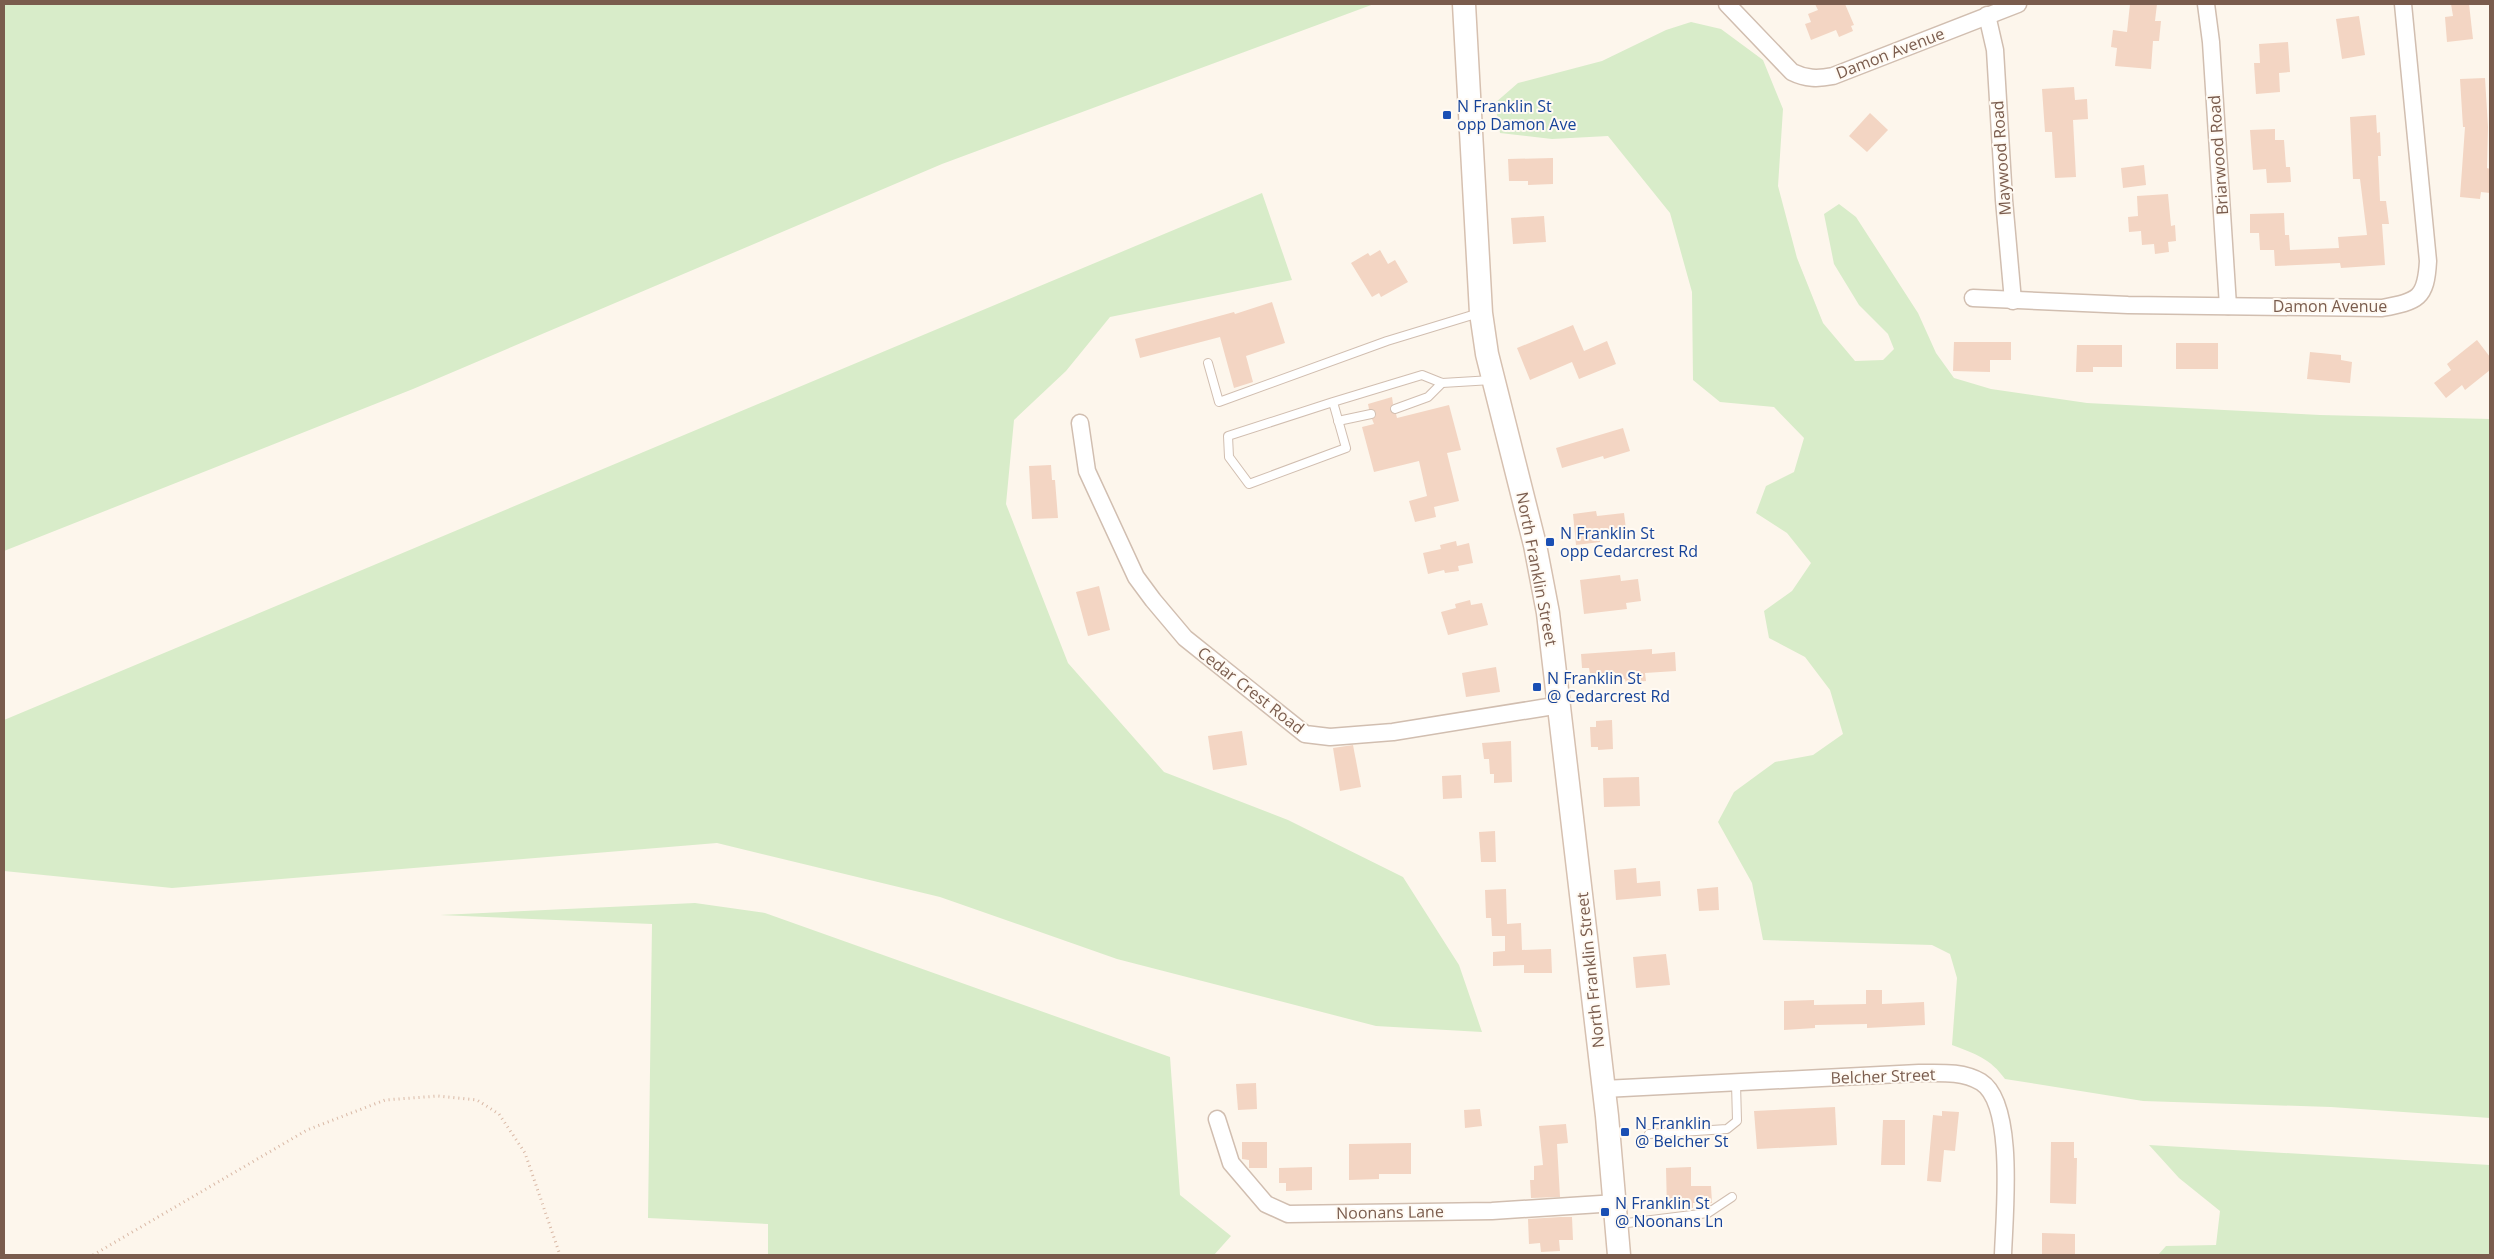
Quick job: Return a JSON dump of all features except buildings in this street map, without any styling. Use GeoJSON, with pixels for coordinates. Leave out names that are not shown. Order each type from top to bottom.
{"type":"FeatureCollection","features":[{"type":"Feature","properties":{"kind":"main road","name":"North Franklin Street"},"geometry":{"type":"LineString","coordinates":[[1464,4],[1481,313],[1494,380],[1537,554],[1548,613],[1604,1089],[1619,1255]]}},
{"type":"Feature","properties":{"kind":"street","name":"Damon Avenue"},"geometry":{"type":"LineString","coordinates":[[1727,4],[1784,65],[1800,76],[1810,78],[1833,76],[2018,4]]}},
{"type":"Feature","properties":{"kind":"street","name":"Briarwood Road"},"geometry":{"type":"LineString","coordinates":[[2206,4],[2211,42],[2228,306]]}},
{"type":"Feature","properties":{"kind":"street","name":"Damon Avenue"},"geometry":{"type":"LineString","coordinates":[[1973,298],[2013,301],[2382,308],[2413,302],[2423,292],[2427,283],[2428,261],[2403,4]]}},
{"type":"Feature","properties":{"kind":"street","name":"Maywood Road"},"geometry":{"type":"LineString","coordinates":[[1987,15],[1994,37],[2004,200],[2013,301]]}},
{"type":"Feature","properties":{"kind":"street","name":"Cedar Crest Road"},"geometry":{"type":"LineString","coordinates":[[1080,423],[1087,471],[1136,577],[1185,638],[1305,734],[1330,738],[1393,732],[1560,704]]}},
{"type":"Feature","properties":{"kind":"street","name":"Belcher Street"},"geometry":{"type":"LineString","coordinates":[[1604,1089],[1918,1073],[1961,1074],[1983,1083],[1996,1101],[2006,1145],[2003,1255]]}},
{"type":"Feature","properties":{"kind":"street","name":"Noonans Lane"},"geometry":{"type":"LineString","coordinates":[[1217,1119],[1231,1163],[1266,1204],[1288,1214],[1492,1210],[1616,1213]]}},
{"type":"Feature","properties":{"kind":"lane"},"geometry":{"type":"LineString","coordinates":[[1208,363],[1219,402],[1387,341],[1481,313]]}},
{"type":"Feature","properties":{"kind":"lane"},"geometry":{"type":"LineString","coordinates":[[1333,402],[1346,448],[1250,484],[1228,457],[1228,436],[1333,402],[1422,375],[1442,383],[1494,380]]}},
{"type":"Feature","properties":{"kind":"lane"},"geometry":{"type":"LineString","coordinates":[[1395,409],[1428,397],[1442,383]]}},
{"type":"Feature","properties":{"kind":"lane"},"geometry":{"type":"LineString","coordinates":[[1338,420],[1371,414]]}},
{"type":"Feature","properties":{"kind":"lane"},"geometry":{"type":"LineString","coordinates":[[1649,1134],[1727,1128],[1734,1125],[1737,1121],[1736,1083]]}},
{"type":"Feature","properties":{"kind":"lane"},"geometry":{"type":"LineString","coordinates":[[1616,1213],[1708,1213],[1732,1197]]}},
{"type":"Feature","properties":{"kind":"path"},"geometry":{"type":"LineString","coordinates":[[93,1255],[307,1130],[385,1100],[438,1096],[476,1100],[499,1114],[525,1153],[560,1255]]}},
{"type":"Feature","properties":{"kind":"green space"},"geometry":{"type":"Polygon","coordinates":[[[4,4],[1374,4],[942,164],[413,389],[4,551],[4,4]]]}},
{"type":"Feature","properties":{"kind":"green space"},"geometry":{"type":"Polygon","coordinates":[[[1691,22],[1721,29],[1763,60],[1783,109],[1778,186],[1797,258],[1823,323],[1855,361],[1883,360],[1894,349],[1888,334],[1859,305],[1834,264],[1824,214],[1839,204],[1856,217],[1918,313],[1936,353],[1954,378],[1991,389],[2087,403],[2320,415],[2490,419],[2490,1118],[2331,1107],[2143,1101],[2005,1079],[1988,1062],[1975,1054],[1952,1045],[1957,978],[1950,954],[1932,945],[1763,940],[1752,883],[1718,822],[1734,792],[1775,762],[1813,755],[1843,734],[1830,690],[1805,657],[1769,638],[1764,611],[1792,591],[1811,563],[1787,533],[1756,513],[1766,486],[1794,472],[1804,438],[1774,407],[1720,402],[1693,380],[1692,292],[1670,213],[1608,136],[1552,139],[1500,133],[1495,103],[1518,83],[1602,61],[1666,30],[1691,22]]]}},
{"type":"Feature","properties":{"kind":"green space"},"geometry":{"type":"Polygon","coordinates":[[[1262,193],[1292,280],[1110,317],[1066,371],[1014,420],[1006,504],[1068,663],[1164,772],[1288,820],[1403,877],[1459,965],[1482,1032],[1376,1026],[1117,959],[940,897],[717,843],[172,888],[4,871],[4,720],[1262,193]]]}},
{"type":"Feature","properties":{"kind":"green space"},"geometry":{"type":"Polygon","coordinates":[[[695,903],[765,913],[1170,1057],[1180,1195],[1231,1236],[1214,1255],[768,1255],[768,1224],[648,1218],[652,924],[440,915],[695,903]]]}},
{"type":"Feature","properties":{"kind":"green space"},"geometry":{"type":"Polygon","coordinates":[[[2149,1145],[2490,1165],[2490,1255],[2158,1255],[2166,1246],[2216,1245],[2220,1211],[2179,1178],[2149,1145]]]}},
{"type":"Feature","properties":{"kind":"place","name":"N Franklin St opp Damon Ave"},"geometry":{"type":"Point","coordinates":[1447,115]}},
{"type":"Feature","properties":{"kind":"place","name":"N Franklin St opp Cedarcrest Rd"},"geometry":{"type":"Point","coordinates":[1550,542]}},
{"type":"Feature","properties":{"kind":"place","name":"N Franklin St @ Cedarcrest Rd"},"geometry":{"type":"Point","coordinates":[1537,687]}},
{"type":"Feature","properties":{"kind":"place","name":"N Franklin @ Belcher St"},"geometry":{"type":"Point","coordinates":[1625,1132]}},
{"type":"Feature","properties":{"kind":"place","name":"N Franklin St @ Noonans Ln"},"geometry":{"type":"Point","coordinates":[1605,1212]}}]}
